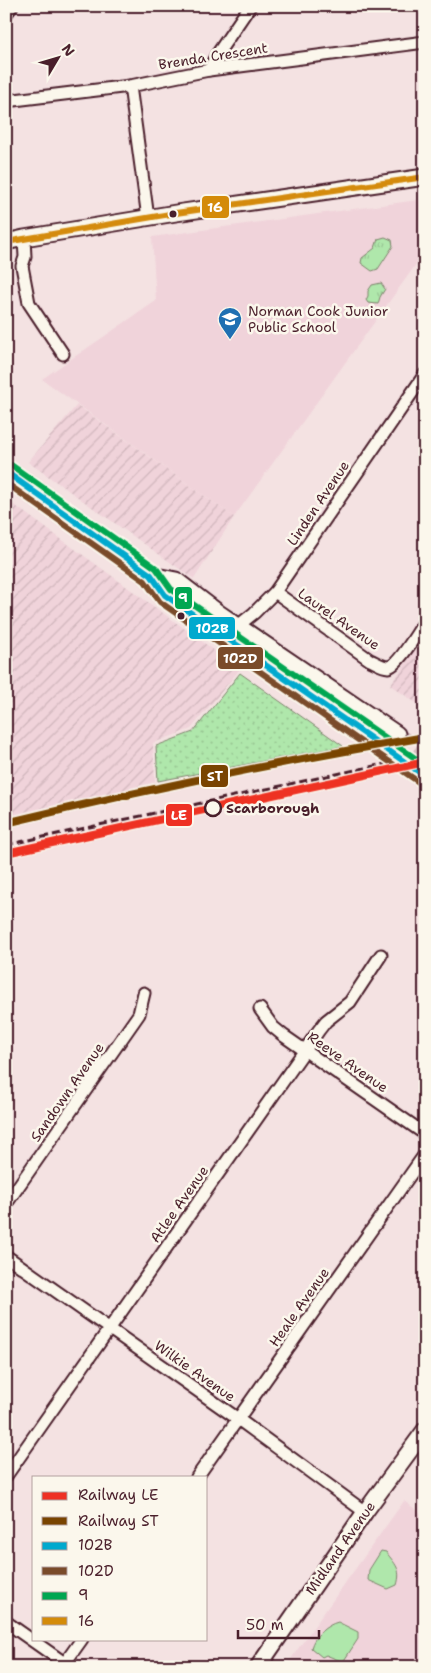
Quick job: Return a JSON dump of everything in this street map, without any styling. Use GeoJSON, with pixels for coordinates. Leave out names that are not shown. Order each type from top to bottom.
{"type":"FeatureCollection","features":[{"type":"Feature","properties":{"kind":"main road"},"geometry":{"type":"LineString","coordinates":[[6,242],[148,218],[425,177]]}},
{"type":"Feature","properties":{"kind":"main road"},"geometry":{"type":"LineString","coordinates":[[6,472],[151,576],[165,595],[371,739]]}},
{"type":"Feature","properties":{"kind":"main road"},"geometry":{"type":"LineString","coordinates":[[151,576],[176,580],[239,626],[397,734]]}},
{"type":"Feature","properties":{"kind":"main road","name":"Midland Avenue"},"geometry":{"type":"LineString","coordinates":[[258,1667],[365,1512],[425,1430]]}},
{"type":"Feature","properties":{"kind":"street"},"geometry":{"type":"LineString","coordinates":[[6,14],[12,6]]}},
{"type":"Feature","properties":{"kind":"street"},"geometry":{"type":"LineString","coordinates":[[209,70],[216,56],[250,6]]}},
{"type":"Feature","properties":{"kind":"street","name":"Brenda Crescent"},"geometry":{"type":"LineString","coordinates":[[6,101],[130,86],[209,70],[425,42]]}},
{"type":"Feature","properties":{"kind":"street"},"geometry":{"type":"LineString","coordinates":[[130,86],[148,218]]}},
{"type":"Feature","properties":{"kind":"street"},"geometry":{"type":"LineString","coordinates":[[24,238],[22,266],[29,303],[63,354]]}},
{"type":"Feature","properties":{"kind":"street","name":"Linden Avenue"},"geometry":{"type":"LineString","coordinates":[[224,637],[254,613],[275,592],[425,374]]}},
{"type":"Feature","properties":{"kind":"street","name":"Laurel Avenue"},"geometry":{"type":"LineString","coordinates":[[275,592],[370,660],[387,667],[391,666],[400,657],[425,621]]}},
{"type":"Feature","properties":{"kind":"street","name":"Atlee Avenue"},"geometry":{"type":"LineString","coordinates":[[6,1476],[305,1050],[326,1021],[350,1002],[381,955]]}},
{"type":"Feature","properties":{"kind":"street","name":"Sandown Avenue"},"geometry":{"type":"LineString","coordinates":[[6,1204],[139,1014],[144,993]]}},
{"type":"Feature","properties":{"kind":"street","name":"Reeve Avenue"},"geometry":{"type":"LineString","coordinates":[[260,1009],[273,1028],[425,1134]]}},
{"type":"Feature","properties":{"kind":"street","name":"Heale Avenue"},"geometry":{"type":"LineString","coordinates":[[198,1476],[425,1154]]}},
{"type":"Feature","properties":{"kind":"street","name":"Wilkie Avenue"},"geometry":{"type":"LineString","coordinates":[[6,1256],[238,1419],[365,1512]]}},
{"type":"Feature","properties":{"kind":"street"},"geometry":{"type":"LineString","coordinates":[[6,1622],[66,1666],[81,1640]]}},
{"type":"Feature","properties":{"kind":"shaded area","name":"Norman Cook Junior Public School"},"geometry":{"type":"Polygon","coordinates":[[[425,199],[425,252],[234,517],[42,379],[156,301],[152,237],[425,199]]]}},
{"type":"Feature","properties":{"kind":"shaded area"},"geometry":{"type":"Polygon","coordinates":[[[77,405],[234,517],[194,579],[28,462],[77,405]]]}},
{"type":"Feature","properties":{"kind":"shaded area"},"geometry":{"type":"Polygon","coordinates":[[[6,499],[240,669],[191,729],[153,743],[155,782],[6,816],[6,499]]]}},
{"type":"Feature","properties":{"kind":"shaded area"},"geometry":{"type":"Polygon","coordinates":[[[425,637],[425,709],[390,685],[425,637]]]}},
{"type":"Feature","properties":{"kind":"shaded area"},"geometry":{"type":"Polygon","coordinates":[[[404,1501],[425,1516],[425,1667],[285,1667],[404,1501]]]}},
{"type":"Feature","properties":{"kind":"green space"},"geometry":{"type":"Polygon","coordinates":[[[385,237],[392,240],[393,246],[378,269],[372,271],[361,263],[362,258],[375,248],[378,239],[385,237]]]}},
{"type":"Feature","properties":{"kind":"green space"},"geometry":{"type":"Polygon","coordinates":[[[381,283],[385,289],[378,304],[368,303],[366,300],[368,291],[372,285],[381,283]]]}},
{"type":"Feature","properties":{"kind":"green space"},"geometry":{"type":"Polygon","coordinates":[[[240,673],[343,746],[158,781],[156,746],[193,732],[240,673]]]}},
{"type":"Feature","properties":{"kind":"green space"},"geometry":{"type":"Polygon","coordinates":[[[381,1551],[386,1552],[395,1563],[399,1575],[397,1585],[388,1589],[368,1580],[369,1570],[381,1551]]]}},
{"type":"Feature","properties":{"kind":"green space"},"geometry":{"type":"Polygon","coordinates":[[[338,1622],[358,1632],[358,1639],[343,1662],[326,1655],[322,1657],[311,1648],[321,1632],[338,1622]]]}},
{"type":"Feature","properties":{"kind":"tunnel"},"geometry":{"type":"LineString","coordinates":[[397,734],[425,754]]}},
{"type":"Feature","properties":{"kind":"tunnel"},"geometry":{"type":"LineString","coordinates":[[371,739],[424,775]]}},
{"type":"Feature","properties":{"kind":"railway"},"geometry":{"type":"LineString","coordinates":[[6,845],[425,755]]}},
{"type":"Feature","properties":{"kind":"rail line","name":"ST"},"geometry":{"type":"LineString","coordinates":[[6,823],[215,776],[425,737]]}},
{"type":"Feature","properties":{"kind":"rail line","name":"LE"},"geometry":{"type":"LineString","coordinates":[[6,853],[425,762]]}},
{"type":"Feature","properties":{"kind":"transit line","name":"16"},"geometry":{"type":"LineString","coordinates":[[6,242],[176,213],[425,177]]}},
{"type":"Feature","properties":{"kind":"transit line","name":"9"},"geometry":{"type":"LineString","coordinates":[[11,465],[156,568],[171,589],[425,765]]}},
{"type":"Feature","properties":{"kind":"transit line","name":"102B"},"geometry":{"type":"LineString","coordinates":[[6,472],[151,575],[165,595],[425,776]]}},
{"type":"Feature","properties":{"kind":"transit line","name":"102D"},"geometry":{"type":"LineString","coordinates":[[6,483],[145,581],[160,602],[420,783]]}},
{"type":"Feature","properties":{"kind":"place","name":"Norman Cook Junior Public School"},"geometry":{"type":"Point","coordinates":[230,340]}},
{"type":"Feature","properties":{"kind":"place","name":"Scarborough"},"geometry":{"type":"Point","coordinates":[213,808]}}]}
